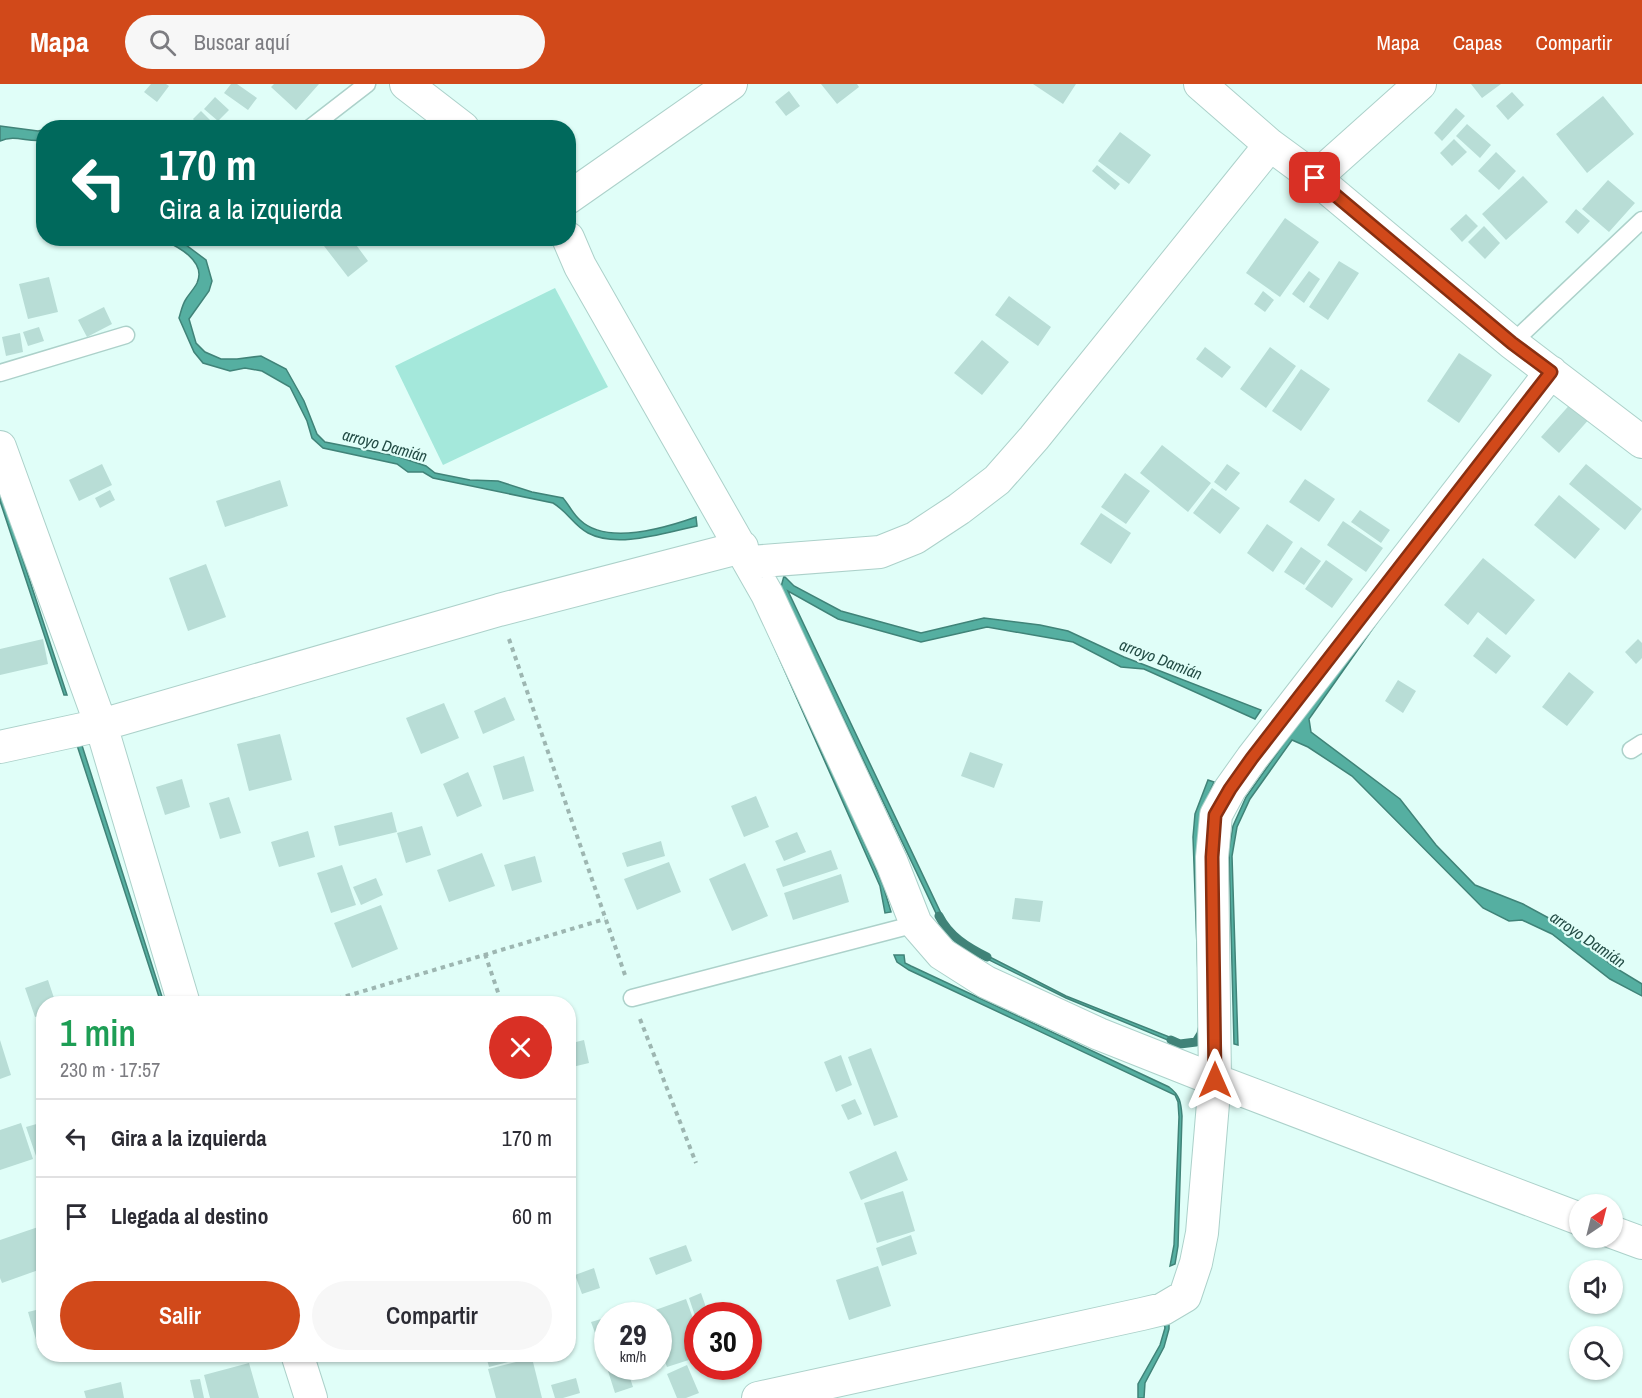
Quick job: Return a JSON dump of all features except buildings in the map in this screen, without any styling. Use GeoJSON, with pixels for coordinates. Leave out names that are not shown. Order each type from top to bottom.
{"type":"FeatureCollection","features":[{"type":"Feature","properties":{"kind":"street"},"geometry":{"type":"LineString","coordinates":[[406,84],[453,120]]}},
{"type":"Feature","properties":{"kind":"street"},"geometry":{"type":"LineString","coordinates":[[576,192],[731,84]]}},
{"type":"Feature","properties":{"kind":"street"},"geometry":{"type":"LineString","coordinates":[[1200,84],[1270,146],[1315,178],[1512,343],[1642,442]]}},
{"type":"Feature","properties":{"kind":"street"},"geometry":{"type":"LineString","coordinates":[[1315,178],[1420,84]]}},
{"type":"Feature","properties":{"kind":"street"},"geometry":{"type":"LineString","coordinates":[[0,747],[101,725],[499,610],[746,555],[880,552],[915,537],[959,509],[997,480],[1270,146]]}},
{"type":"Feature","properties":{"kind":"street"},"geometry":{"type":"LineString","coordinates":[[571,246],[580,266],[767,594],[892,863],[916,924],[942,954],[986,982],[1099,1034],[1569,1215]]}},
{"type":"Feature","properties":{"kind":"street"},"geometry":{"type":"LineString","coordinates":[[758,1398],[1142,1314],[1162,1309],[1185,1296],[1196,1263],[1202,1233],[1215,1080],[1212,857],[1215,815],[1252,758],[1551,372]]}},
{"type":"Feature","properties":{"kind":"street"},"geometry":{"type":"LineString","coordinates":[[0,447],[101,725],[182,996]]}},
{"type":"Feature","properties":{"kind":"street"},"geometry":{"type":"LineString","coordinates":[[1623,1236],[1642,1243]]}},
{"type":"Feature","properties":{"kind":"street"},"geometry":{"type":"LineString","coordinates":[[300,1362],[311,1398]]}},
{"type":"Feature","properties":{"kind":"lane"},"geometry":{"type":"LineString","coordinates":[[320,120],[367,84]]}},
{"type":"Feature","properties":{"kind":"lane"},"geometry":{"type":"LineString","coordinates":[[1512,343],[1642,220]]}},
{"type":"Feature","properties":{"kind":"lane"},"geometry":{"type":"LineString","coordinates":[[0,373],[126,335]]}},
{"type":"Feature","properties":{"kind":"lane"},"geometry":{"type":"LineString","coordinates":[[633,998],[916,924]]}},
{"type":"Feature","properties":{"kind":"path"},"geometry":{"type":"LineString","coordinates":[[499,610],[633,998],[696,1163]]}},
{"type":"Feature","properties":{"kind":"path"},"geometry":{"type":"LineString","coordinates":[[346,996],[605,918]]}},
{"type":"Feature","properties":{"kind":"path"},"geometry":{"type":"LineString","coordinates":[[485,954],[499,996]]}},
{"type":"Feature","properties":{"kind":"shaded area"},"geometry":{"type":"Polygon","coordinates":[[[0,126],[36,131],[36,140],[11,138],[0,141],[0,126]]]}},
{"type":"Feature","properties":{"kind":"shaded area"},"geometry":{"type":"Polygon","coordinates":[[[175,246],[187,246],[206,260],[212,281],[209,291],[189,319],[196,343],[205,352],[221,359],[261,356],[286,369],[304,401],[317,434],[325,442],[396,456],[426,466],[435,473],[470,480],[498,481],[532,492],[563,498],[580,520],[591,528],[605,532],[653,530],[696,517],[697,526],[642,538],[600,538],[583,530],[553,503],[433,478],[423,472],[408,472],[397,464],[323,448],[312,438],[307,421],[290,387],[262,371],[245,368],[230,371],[203,363],[194,352],[179,318],[199,275],[194,261],[175,246]]]}},
{"type":"Feature","properties":{"kind":"shaded area"},"geometry":{"type":"Polygon","coordinates":[[[555,288],[608,387],[443,465],[395,366],[555,288]]]}},
{"type":"Feature","properties":{"kind":"shaded area"},"geometry":{"type":"Polygon","coordinates":[[[0,489],[67,695],[64,695],[0,501],[0,489]]]}},
{"type":"Feature","properties":{"kind":"shaded area"},"geometry":{"type":"Polygon","coordinates":[[[1445,526],[1309,719],[1311,732],[1400,799],[1436,845],[1475,885],[1523,904],[1556,922],[1614,967],[1642,984],[1642,996],[1610,979],[1552,934],[1522,920],[1509,921],[1483,908],[1352,776],[1308,747],[1292,740],[1250,799],[1237,827],[1232,856],[1238,1045],[1234,1044],[1229,850],[1233,826],[1246,797],[1445,526]]]}},
{"type":"Feature","properties":{"kind":"shaded area"},"geometry":{"type":"Polygon","coordinates":[[[784,576],[794,586],[841,611],[921,633],[984,618],[1068,631],[1124,657],[1261,710],[1255,719],[1144,669],[1121,667],[1073,642],[987,627],[921,642],[838,619],[788,591],[947,926],[943,928],[781,587],[784,576]]]}},
{"type":"Feature","properties":{"kind":"shaded area"},"geometry":{"type":"Polygon","coordinates":[[[748,580],[883,885],[891,912],[885,913],[880,886],[745,581],[748,580]]]}},
{"type":"Feature","properties":{"kind":"shaded area"},"geometry":{"type":"Polygon","coordinates":[[[74,736],[79,736],[162,996],[159,996],[74,736]]]}},
{"type":"Feature","properties":{"kind":"shaded area"},"geometry":{"type":"Polygon","coordinates":[[[1208,780],[1214,782],[1200,815],[1198,837],[1203,1030],[1200,1030],[1193,837],[1195,814],[1208,780]]]}},
{"type":"Feature","properties":{"kind":"shaded area"},"geometry":{"type":"Polygon","coordinates":[[[978,951],[1066,996],[1182,1042],[1182,1046],[1066,998],[975,953],[978,951]]]}},
{"type":"Feature","properties":{"kind":"shaded area"},"geometry":{"type":"Polygon","coordinates":[[[894,955],[904,955],[905,963],[1169,1087],[1176,1093],[1182,1116],[1178,1246],[1175,1264],[1170,1266],[1174,1245],[1179,1117],[1175,1095],[909,970],[897,962],[894,955]]]}},
{"type":"Feature","properties":{"kind":"shaded area"},"geometry":{"type":"Polygon","coordinates":[[[1169,1317],[1169,1329],[1164,1347],[1145,1383],[1144,1398],[1138,1398],[1138,1384],[1160,1345],[1165,1328],[1163,1318],[1169,1317]]]}},
{"type":"Feature","properties":{"kind":"waterway"},"geometry":{"type":"LineString","coordinates":[[939,916],[959,940],[987,957]]}},
{"type":"Feature","properties":{"kind":"waterway"},"geometry":{"type":"LineString","coordinates":[[1171,1040],[1180,1044],[1196,1042],[1202,1029]]}},
{"type":"Feature","properties":{"kind":"route"},"geometry":{"type":"LineString","coordinates":[[1215,1080],[1212,857],[1215,815],[1252,758],[1551,372],[1512,343],[1315,178]]}},
{"type":"Feature","properties":{"kind":"water label","name":"arroyo Damián"},"geometry":{"type":"Point","coordinates":[385,445]}},
{"type":"Feature","properties":{"kind":"water label","name":"arroyo Damián"},"geometry":{"type":"Point","coordinates":[1161,659]}},
{"type":"Feature","properties":{"kind":"water label","name":"arroyo Damián"},"geometry":{"type":"Point","coordinates":[1588,939]}}]}
